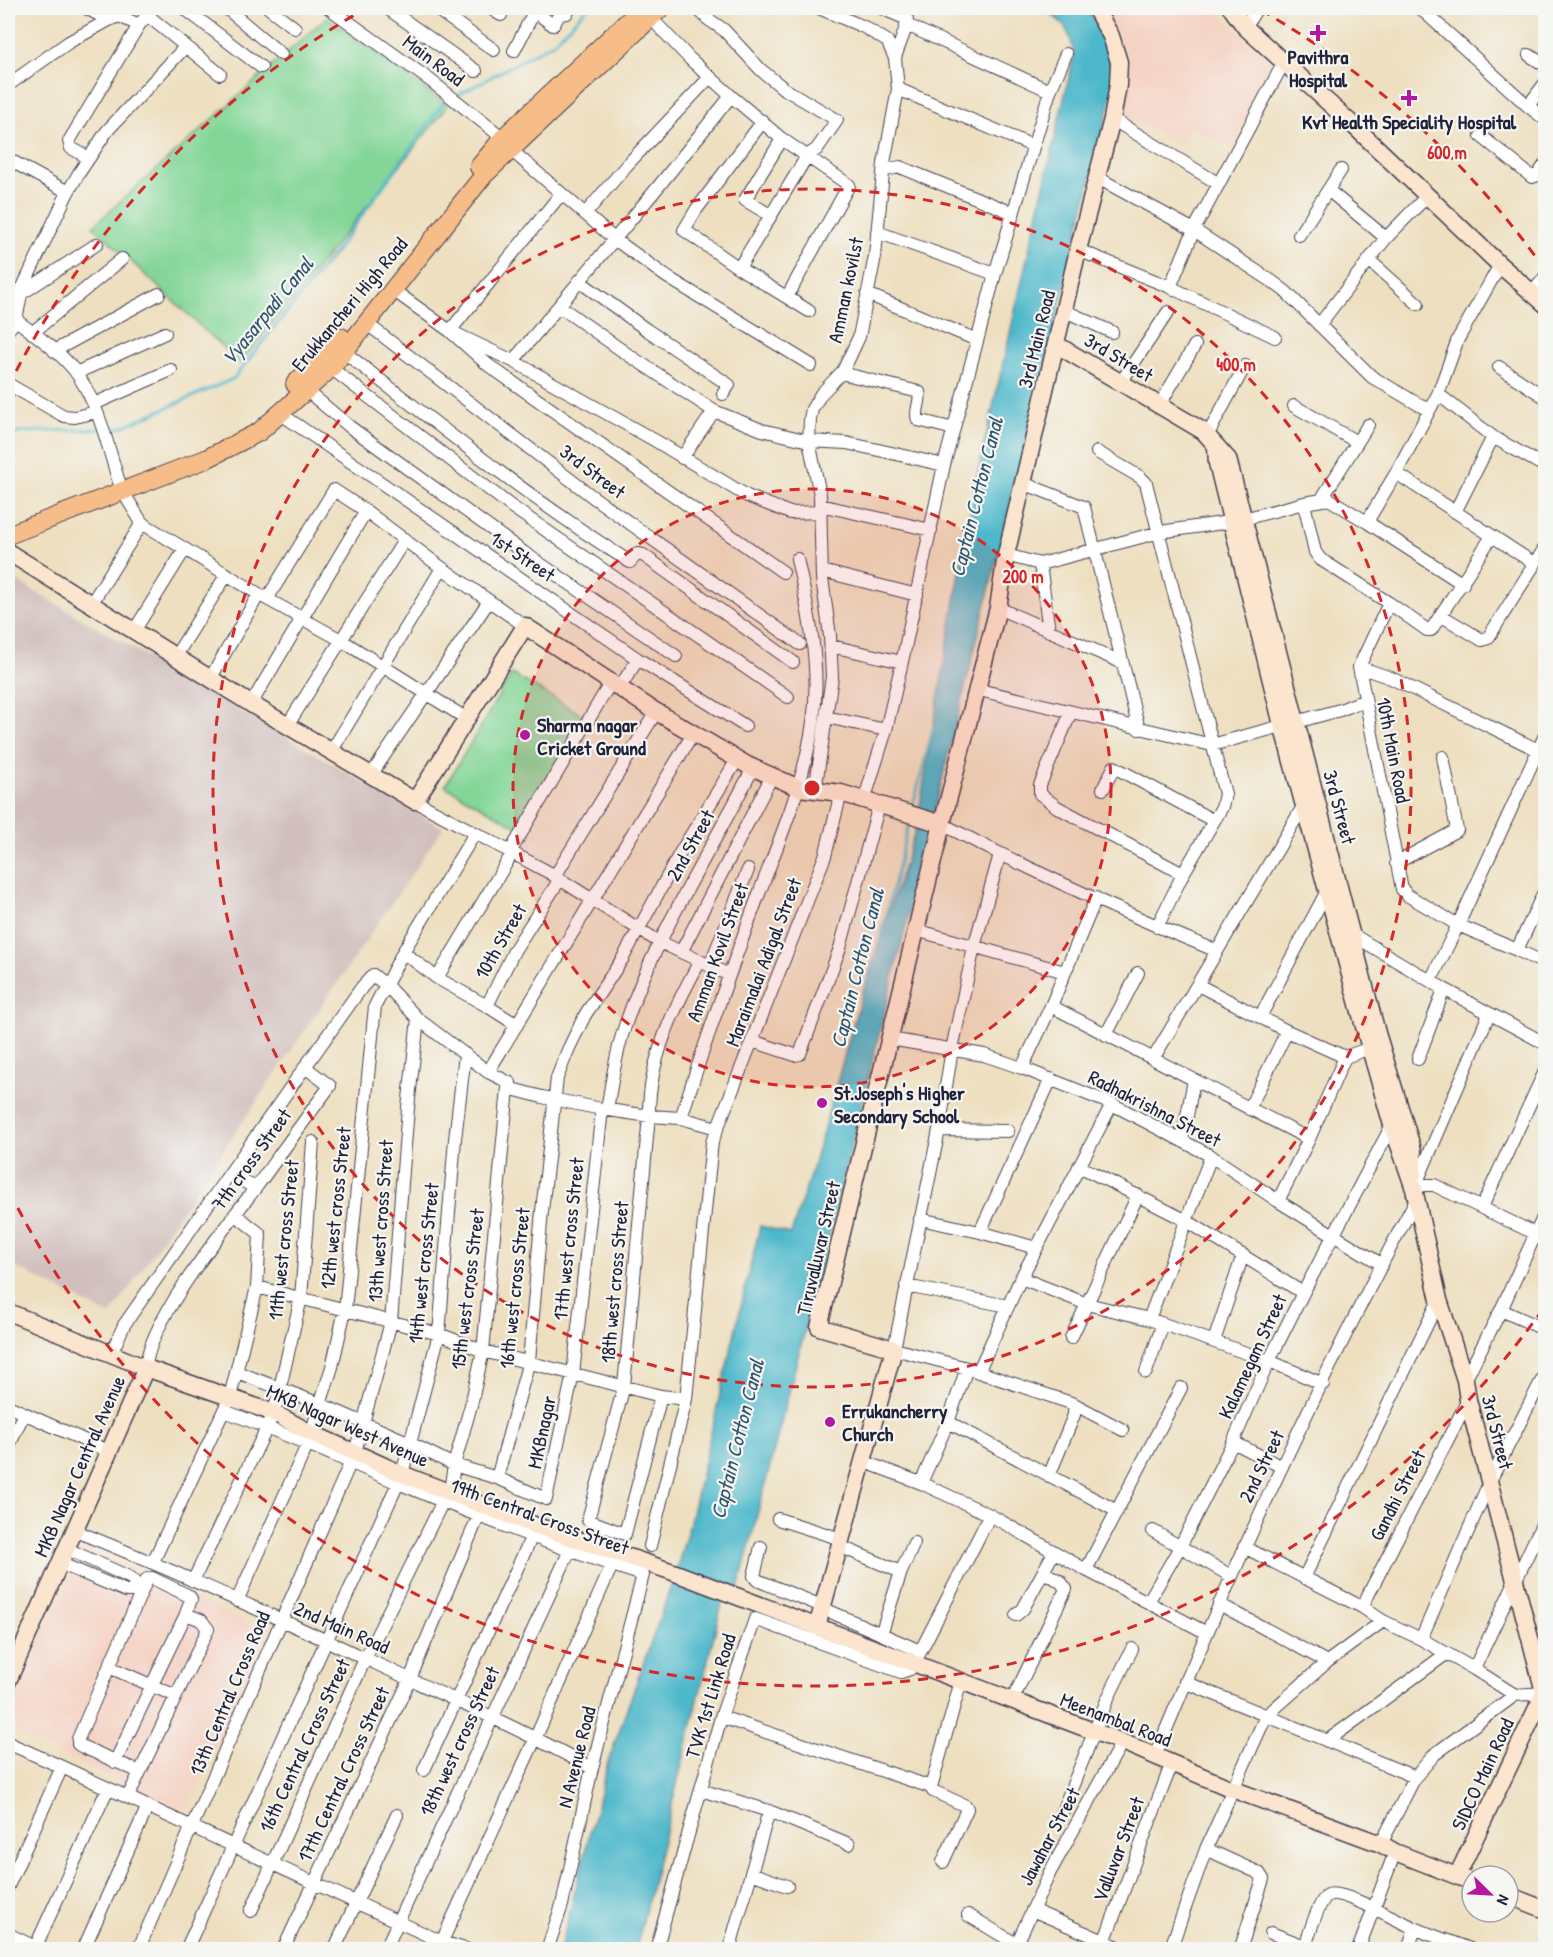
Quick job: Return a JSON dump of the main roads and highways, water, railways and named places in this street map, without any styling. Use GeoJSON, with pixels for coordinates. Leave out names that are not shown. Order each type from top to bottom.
{"type":"FeatureCollection","features":[{"type":"Feature","properties":{"kind":"main road","name":"Erukkancheri High Road"},"geometry":{"type":"LineString","coordinates":[[8,535],[121,487],[206,459],[259,432],[331,368],[507,144],[651,11]]}},
{"type":"Feature","properties":{"kind":"main road"},"geometry":{"type":"LineString","coordinates":[[8,523],[121,487],[219,441],[261,418],[336,344],[393,270],[507,144]]}},
{"type":"Feature","properties":{"kind":"water"},"geometry":{"type":"Polygon","coordinates":[[[1042,8],[1087,8],[1102,31],[1112,55],[1114,86],[825,1252],[737,1593],[725,1591],[636,1949],[560,1950],[608,1762],[674,1578],[688,1530],[760,1226],[791,1234],[816,1157],[859,1004],[916,828],[975,485],[1074,55],[1068,32],[1055,17],[1042,8]]]}},
{"type":"Feature","properties":{"kind":"waterway","name":"Vyasarpadi Canal"},"geometry":{"type":"LineString","coordinates":[[460,94],[553,43],[587,8]]}},
{"type":"Feature","properties":{"kind":"waterway","name":"Vyasarpadi Canal"},"geometry":{"type":"LineString","coordinates":[[107,428],[120,428],[233,379],[336,251],[444,102]]}},
{"type":"Feature","properties":{"kind":"waterway","name":"Vyasarpadi Canal"},"geometry":{"type":"LineString","coordinates":[[8,436],[22,432],[100,429]]}},
{"type":"Feature","properties":{"kind":"waterway","name":"Captain Cotton Canal"},"geometry":{"type":"LineString","coordinates":[[912,809],[934,726]]}},
{"type":"Feature","properties":{"kind":"waterway","name":"Captain Cotton Canal"},"geometry":{"type":"LineString","coordinates":[[879,943],[910,819]]}},
{"type":"Feature","properties":{"kind":"place","name":"Pavithra Hospital"},"geometry":{"type":"Point","coordinates":[1318,33]}},
{"type":"Feature","properties":{"kind":"place","name":"Kvt Health Speciality Hospital"},"geometry":{"type":"Point","coordinates":[1409,98]}},
{"type":"Feature","properties":{"kind":"place","name":"Sharma nagar Cricket Ground"},"geometry":{"type":"Point","coordinates":[525,735]}},
{"type":"Feature","properties":{"kind":"place","name":"St.Joseph's Higher Secondary School"},"geometry":{"type":"Point","coordinates":[822,1103]}},
{"type":"Feature","properties":{"kind":"place","name":"Errukancherry Church"},"geometry":{"type":"Point","coordinates":[830,1422]}}]}
